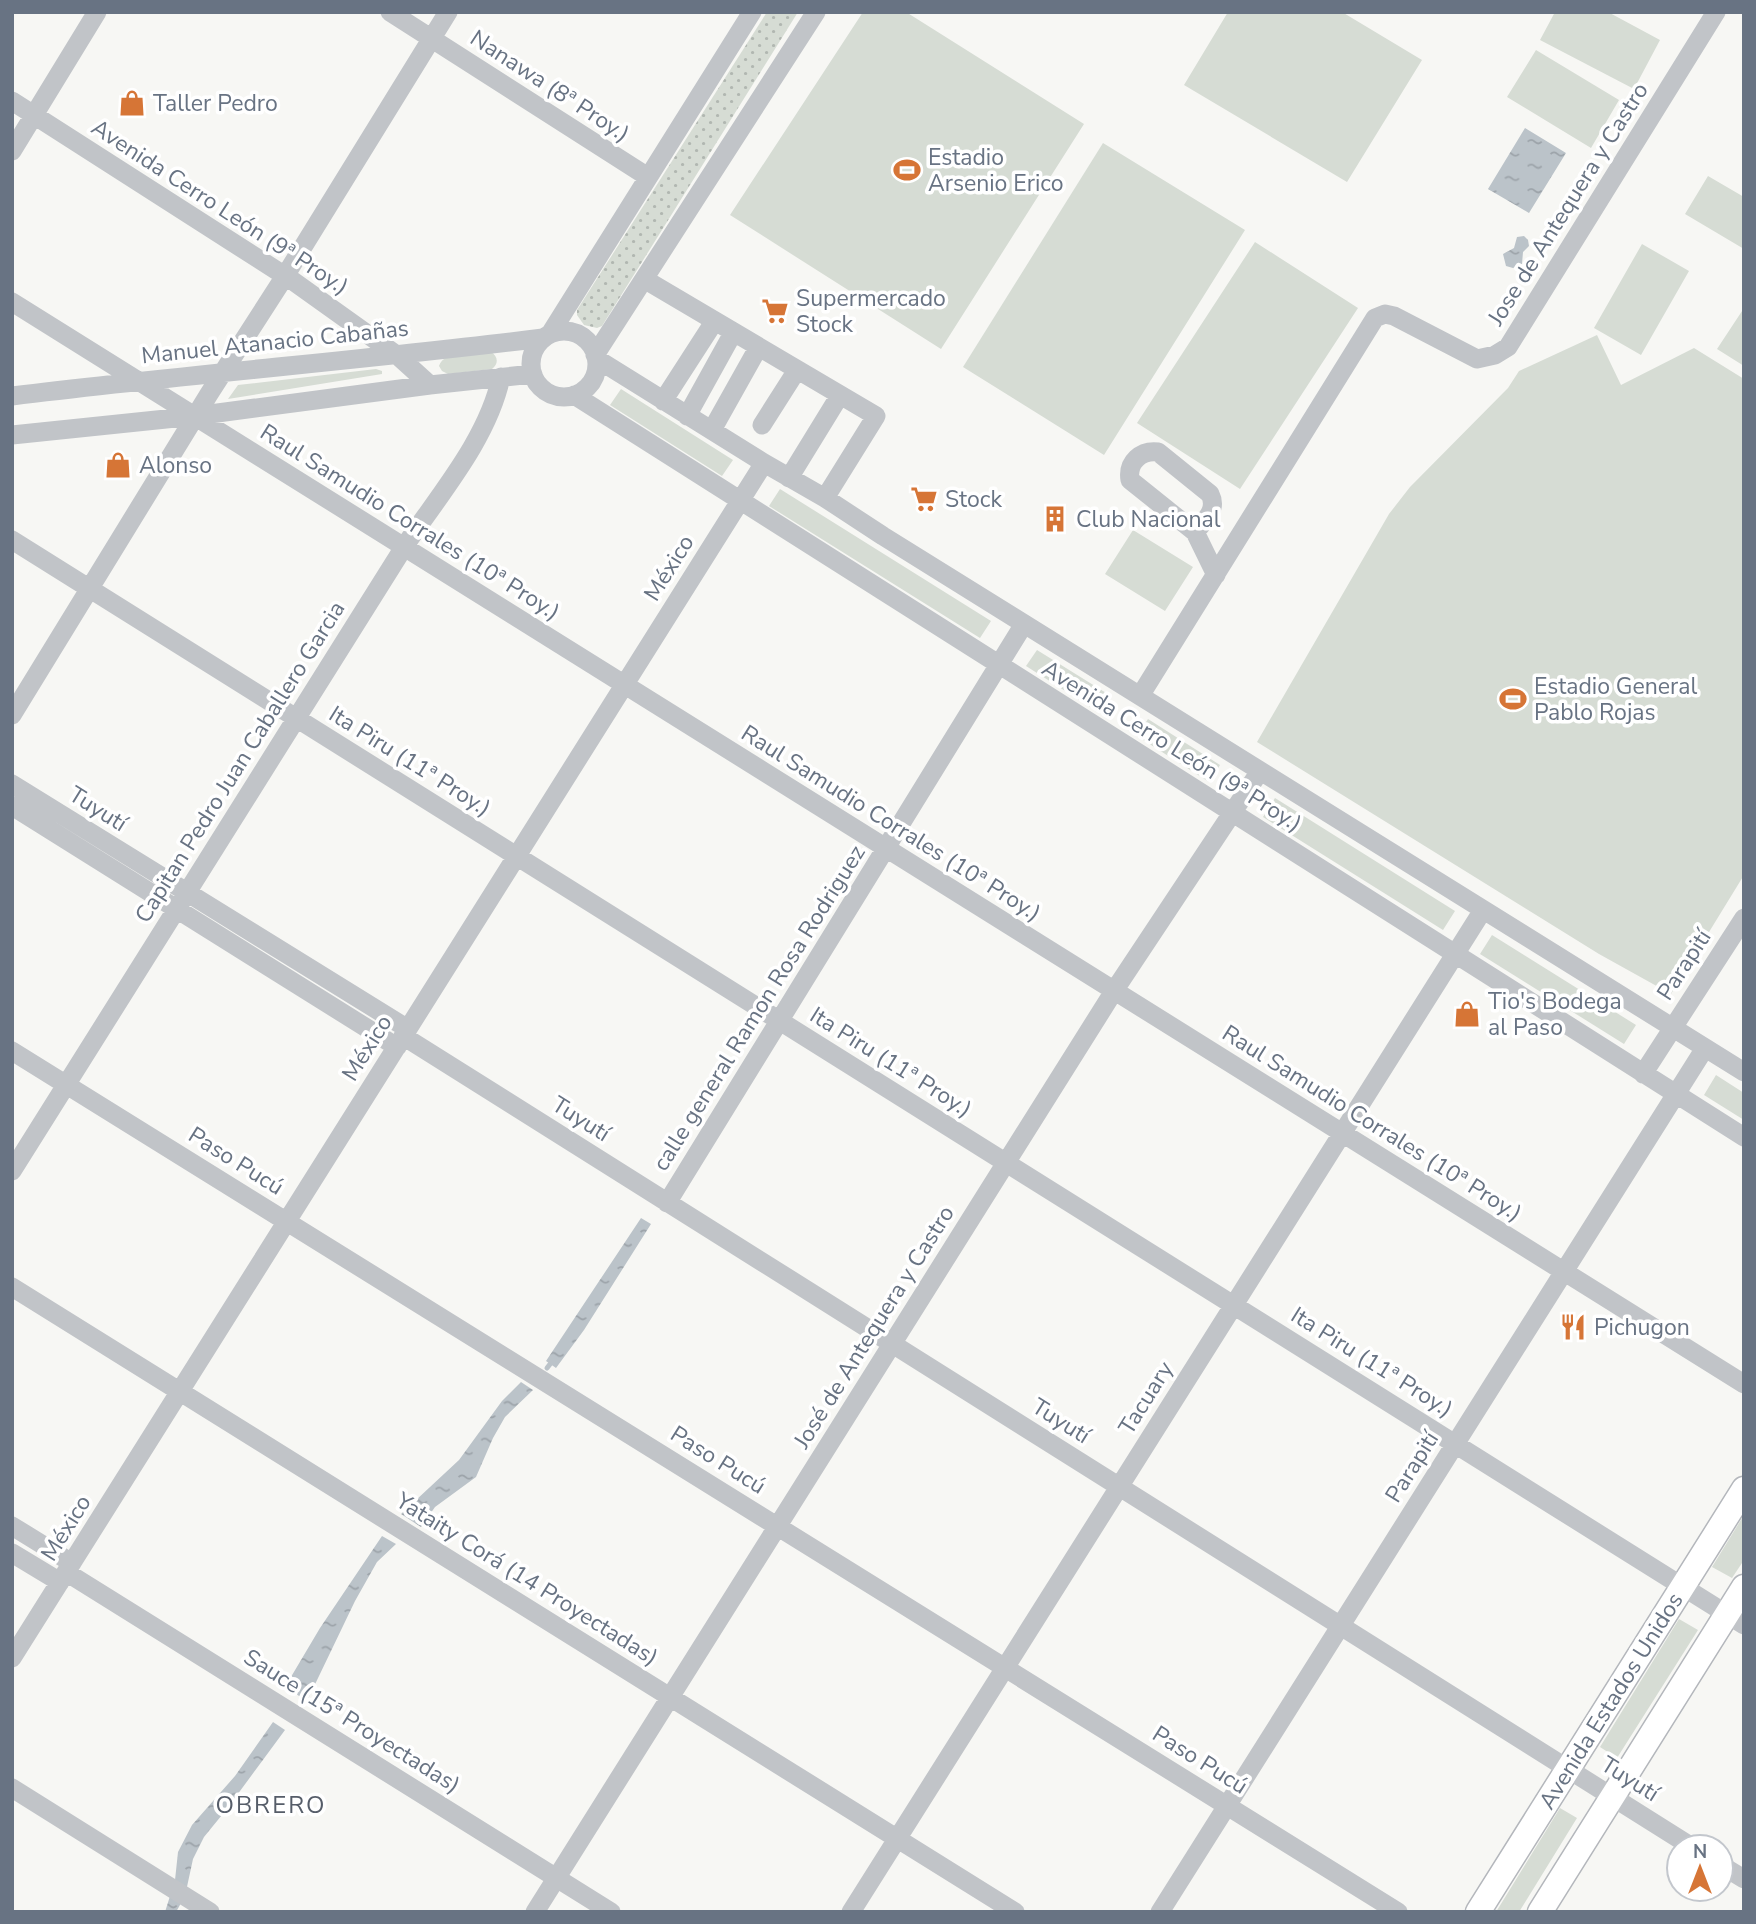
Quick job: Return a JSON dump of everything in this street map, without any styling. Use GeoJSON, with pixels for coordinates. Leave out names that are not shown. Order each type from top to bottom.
{"type":"FeatureCollection","features":[{"type":"Feature","properties":{"kind":"main road","name":"Avenida Estados Unidos"},"geometry":{"type":"LineString","coordinates":[[1478,1912],[1744,1489]]}},
{"type":"Feature","properties":{"kind":"main road"},"geometry":{"type":"LineString","coordinates":[[1540,1912],[1612,1797],[1735,1619],[1744,1587]]}},
{"type":"Feature","properties":{"kind":"street"},"geometry":{"type":"LineString","coordinates":[[12,151],[97,12]]}},
{"type":"Feature","properties":{"kind":"street","name":"Nanawa (8ª Proy.)"},"geometry":{"type":"LineString","coordinates":[[390,12],[648,177]]}},
{"type":"Feature","properties":{"kind":"street"},"geometry":{"type":"LineString","coordinates":[[12,715],[448,12]]}},
{"type":"Feature","properties":{"kind":"street"},"geometry":{"type":"LineString","coordinates":[[547,336],[565,331],[580,335],[591,345],[597,367],[592,381],[574,395],[563,397],[548,393],[539,386],[533,374],[532,355],[537,345],[547,336],[752,12]]}},
{"type":"Feature","properties":{"kind":"street"},"geometry":{"type":"LineString","coordinates":[[596,357],[816,12]]}},
{"type":"Feature","properties":{"kind":"street","name":"Jose de Antequera y Castro"},"geometry":{"type":"LineString","coordinates":[[1140,696],[1375,318],[1385,314],[1394,316],[1477,359],[1495,355],[1508,347],[1716,12]]}},
{"type":"Feature","properties":{"kind":"street","name":"Avenida Cerro León (9ª Proy.)"},"geometry":{"type":"LineString","coordinates":[[12,101],[285,276],[398,356],[430,385]]}},
{"type":"Feature","properties":{"kind":"street"},"geometry":{"type":"LineString","coordinates":[[644,279],[876,416],[825,498]]}},
{"type":"Feature","properties":{"kind":"street","name":"Raul Samudio Corrales (10ª Proy.)"},"geometry":{"type":"LineString","coordinates":[[12,302],[1744,1384]]}},
{"type":"Feature","properties":{"kind":"street"},"geometry":{"type":"LineString","coordinates":[[663,401],[714,322]]}},
{"type":"Feature","properties":{"kind":"street"},"geometry":{"type":"LineString","coordinates":[[687,416],[733,333]]}},
{"type":"Feature","properties":{"kind":"street","name":"Manuel Atanacio Cabañas"},"geometry":{"type":"LineString","coordinates":[[12,396],[138,380],[398,356],[547,336]]}},
{"type":"Feature","properties":{"kind":"street"},"geometry":{"type":"LineString","coordinates":[[712,430],[758,348]]}},
{"type":"Feature","properties":{"kind":"street","name":"Avenida Cerro León (9ª Proy.)"},"geometry":{"type":"LineString","coordinates":[[596,357],[1744,1072]]}},
{"type":"Feature","properties":{"kind":"street"},"geometry":{"type":"LineString","coordinates":[[762,425],[797,370]]}},
{"type":"Feature","properties":{"kind":"street"},"geometry":{"type":"LineString","coordinates":[[12,435],[195,416],[533,374]]}},
{"type":"Feature","properties":{"kind":"street","name":"Capitan Pedro Juan Caballero Garcia"},"geometry":{"type":"LineString","coordinates":[[12,1171],[404,547],[476,439],[490,413],[500,377]]}},
{"type":"Feature","properties":{"kind":"street","name":"Avenida Cerro León (9ª Proy.)"},"geometry":{"type":"LineString","coordinates":[[574,395],[1744,1138]]}},
{"type":"Feature","properties":{"kind":"street"},"geometry":{"type":"LineString","coordinates":[[789,478],[840,395]]}},
{"type":"Feature","properties":{"kind":"street"},"geometry":{"type":"LineString","coordinates":[[1195,532],[1213,509],[1214,501],[1210,494],[1158,452],[1142,453],[1131,464],[1130,480],[1195,532],[1216,575]]}},
{"type":"Feature","properties":{"kind":"street","name":"México"},"geometry":{"type":"LineString","coordinates":[[12,1658],[764,463]]}},
{"type":"Feature","properties":{"kind":"street","name":"Ita Piru (11ª Proy.)"},"geometry":{"type":"LineString","coordinates":[[12,540],[1735,1619]]}},
{"type":"Feature","properties":{"kind":"street","name":"calle general Ramon Rosa Rodriguez"},"geometry":{"type":"LineString","coordinates":[[667,1203],[1024,624]]}},
{"type":"Feature","properties":{"kind":"street","name":"José de Antequera y Castro"},"geometry":{"type":"LineString","coordinates":[[534,1912],[1115,991],[1259,771]]}},
{"type":"Feature","properties":{"kind":"street","name":"Tuyutí"},"geometry":{"type":"LineString","coordinates":[[12,784],[182,901]]}},
{"type":"Feature","properties":{"kind":"street","name":"Tuyutí"},"geometry":{"type":"LineString","coordinates":[[12,806],[182,901],[403,1037],[1670,1833]]}},
{"type":"Feature","properties":{"kind":"street","name":"Tacuary"},"geometry":{"type":"LineString","coordinates":[[851,1912],[1483,910]]}},
{"type":"Feature","properties":{"kind":"street","name":"Parapití"},"geometry":{"type":"LineString","coordinates":[[1643,1074],[1744,918]]}},
{"type":"Feature","properties":{"kind":"street","name":"Parapití"},"geometry":{"type":"LineString","coordinates":[[1160,1912],[1705,1048]]}},
{"type":"Feature","properties":{"kind":"street","name":"Paso Pucú"},"geometry":{"type":"LineString","coordinates":[[12,1051],[1398,1912]]}},
{"type":"Feature","properties":{"kind":"street","name":"Yataity Corá (14 Proyectadas)"},"geometry":{"type":"LineString","coordinates":[[12,1287],[1015,1912]]}},
{"type":"Feature","properties":{"kind":"street","name":"Sauce (15ª Proyectadas)"},"geometry":{"type":"LineString","coordinates":[[12,1526],[66,1573],[611,1912]]}},
{"type":"Feature","properties":{"kind":"street","name":"Sauce (15ª Proyectadas)"},"geometry":{"type":"LineString","coordinates":[[12,1553],[66,1573]]}},
{"type":"Feature","properties":{"kind":"street"},"geometry":{"type":"LineString","coordinates":[[12,1788],[209,1912]]}},
{"type":"Feature","properties":{"kind":"shaded area"},"geometry":{"type":"Polygon","coordinates":[[[767,12],[798,12],[602,326],[597,328],[584,325],[577,315],[577,310],[767,12]]]}},
{"type":"Feature","properties":{"kind":"shaded area","name":"Estadio Arsenio Erico"},"geometry":{"type":"Polygon","coordinates":[[[863,12],[906,12],[1084,124],[941,349],[730,215],[863,12]]]}},
{"type":"Feature","properties":{"kind":"shaded area"},"geometry":{"type":"Polygon","coordinates":[[[1228,12],[1342,12],[1422,60],[1347,182],[1184,85],[1228,12]]]}},
{"type":"Feature","properties":{"kind":"shaded area"},"geometry":{"type":"Polygon","coordinates":[[[1555,12],[1608,12],[1660,40],[1634,89],[1540,40],[1555,12]]]}},
{"type":"Feature","properties":{"kind":"shaded area"},"geometry":{"type":"Polygon","coordinates":[[[1536,50],[1619,100],[1591,148],[1507,97],[1536,50]]]}},
{"type":"Feature","properties":{"kind":"shaded area"},"geometry":{"type":"Polygon","coordinates":[[[1103,143],[1245,230],[1104,455],[963,367],[1103,143]]]}},
{"type":"Feature","properties":{"kind":"shaded area"},"geometry":{"type":"Polygon","coordinates":[[[1708,176],[1744,197],[1744,249],[1685,214],[1708,176]]]}},
{"type":"Feature","properties":{"kind":"shaded area"},"geometry":{"type":"Polygon","coordinates":[[[1255,242],[1358,308],[1240,489],[1137,423],[1255,242]]]}},
{"type":"Feature","properties":{"kind":"shaded area"},"geometry":{"type":"Polygon","coordinates":[[[1642,244],[1689,271],[1641,355],[1594,328],[1642,244]]]}},
{"type":"Feature","properties":{"kind":"shaded area"},"geometry":{"type":"Polygon","coordinates":[[[1744,308],[1744,366],[1717,349],[1744,308]]]}},
{"type":"Feature","properties":{"kind":"shaded area","name":"Estadio General Pablo Rojas"},"geometry":{"type":"Polygon","coordinates":[[[1597,335],[1621,385],[1694,348],[1744,379],[1744,875],[1671,994],[1599,954],[1257,742],[1389,514],[1410,487],[1508,388],[1519,371],[1597,335]]]}},
{"type":"Feature","properties":{"kind":"shaded area"},"geometry":{"type":"Polygon","coordinates":[[[491,352],[497,360],[492,369],[448,374],[439,366],[447,357],[454,355],[491,352]]]}},
{"type":"Feature","properties":{"kind":"shaded area"},"geometry":{"type":"Polygon","coordinates":[[[376,369],[382,371],[382,374],[228,399],[238,385],[376,369]]]}},
{"type":"Feature","properties":{"kind":"shaded area"},"geometry":{"type":"Polygon","coordinates":[[[621,389],[733,460],[722,476],[610,405],[621,389]]]}},
{"type":"Feature","properties":{"kind":"shaded area"},"geometry":{"type":"Polygon","coordinates":[[[780,489],[991,621],[980,638],[769,506],[780,489]]]}},
{"type":"Feature","properties":{"kind":"shaded area"},"geometry":{"type":"Polygon","coordinates":[[[1133,530],[1193,567],[1165,611],[1105,574],[1133,530]]]}},
{"type":"Feature","properties":{"kind":"shaded area"},"geometry":{"type":"Polygon","coordinates":[[[1037,650],[1111,696],[1100,713],[1026,666],[1037,650]]]}},
{"type":"Feature","properties":{"kind":"shaded area"},"geometry":{"type":"Polygon","coordinates":[[[1148,719],[1220,765],[1209,782],[1137,736],[1148,719]]]}},
{"type":"Feature","properties":{"kind":"shaded area"},"geometry":{"type":"Polygon","coordinates":[[[1275,798],[1455,911],[1443,930],[1263,817],[1275,798]]]}},
{"type":"Feature","properties":{"kind":"shaded area"},"geometry":{"type":"Polygon","coordinates":[[[1492,935],[1636,1025],[1624,1044],[1480,954],[1492,935]]]}},
{"type":"Feature","properties":{"kind":"shaded area"},"geometry":{"type":"Polygon","coordinates":[[[1716,1075],[1744,1093],[1744,1120],[1704,1095],[1716,1075]]]}},
{"type":"Feature","properties":{"kind":"shaded area"},"geometry":{"type":"Polygon","coordinates":[[[1744,1515],[1744,1560],[1732,1578],[1712,1567],[1744,1515]]]}},
{"type":"Feature","properties":{"kind":"shaded area"},"geometry":{"type":"Polygon","coordinates":[[[1679,1619],[1698,1630],[1617,1758],[1600,1747],[1679,1619]]]}},
{"type":"Feature","properties":{"kind":"shaded area"},"geometry":{"type":"Polygon","coordinates":[[[1560,1808],[1577,1818],[1519,1912],[1496,1912],[1560,1808]]]}},
{"type":"Feature","properties":{"kind":"water"},"geometry":{"type":"Polygon","coordinates":[[[1525,128],[1566,153],[1529,213],[1488,189],[1525,128]]]}},
{"type":"Feature","properties":{"kind":"water"},"geometry":{"type":"Polygon","coordinates":[[[1524,236],[1529,246],[1523,252],[1522,264],[1513,268],[1506,266],[1503,254],[1514,248],[1517,237],[1524,236]]]}},
{"type":"Feature","properties":{"kind":"water"},"geometry":{"type":"Polygon","coordinates":[[[641,1218],[651,1224],[584,1330],[556,1368],[546,1361],[641,1218]]]}},
{"type":"Feature","properties":{"kind":"water"},"geometry":{"type":"Polygon","coordinates":[[[521,1382],[533,1390],[505,1417],[476,1477],[435,1507],[421,1527],[401,1514],[459,1460],[502,1401],[521,1382]]]}},
{"type":"Feature","properties":{"kind":"water"},"geometry":{"type":"Polygon","coordinates":[[[382,1536],[396,1544],[377,1562],[355,1601],[307,1701],[285,1687],[320,1628],[382,1536]]]}},
{"type":"Feature","properties":{"kind":"water"},"geometry":{"type":"Polygon","coordinates":[[[273,1722],[285,1730],[204,1837],[193,1859],[185,1896],[176,1912],[165,1912],[175,1880],[178,1852],[192,1825],[235,1776],[273,1722]]]}},
{"type":"Feature","properties":{"kind":"waterway"},"geometry":{"type":"LineString","coordinates":[[547,1368],[554,1359]]}},
{"type":"Feature","properties":{"kind":"place","name":"Taller Pedro"},"geometry":{"type":"Point","coordinates":[132,103]}},
{"type":"Feature","properties":{"kind":"place","name":"Estadio Arsenio Erico"},"geometry":{"type":"Point","coordinates":[907,170]}},
{"type":"Feature","properties":{"kind":"place","name":"Supermercado Stock"},"geometry":{"type":"Point","coordinates":[775,311]}},
{"type":"Feature","properties":{"kind":"place","name":"Alonso"},"geometry":{"type":"Point","coordinates":[118,465]}},
{"type":"Feature","properties":{"kind":"place","name":"Stock"},"geometry":{"type":"Point","coordinates":[924,499]}},
{"type":"Feature","properties":{"kind":"place","name":"Club Nacional"},"geometry":{"type":"Point","coordinates":[1055,519]}},
{"type":"Feature","properties":{"kind":"place","name":"Estadio General Pablo Rojas"},"geometry":{"type":"Point","coordinates":[1513,699]}},
{"type":"Feature","properties":{"kind":"place","name":"Tio's Bodega al Paso"},"geometry":{"type":"Point","coordinates":[1467,1014]}},
{"type":"Feature","properties":{"kind":"place","name":"Pichugon"},"geometry":{"type":"Point","coordinates":[1573,1327]}},
{"type":"Feature","properties":{"kind":"district","name":"OBRERO"},"geometry":{"type":"Point","coordinates":[271,1805]}}]}
